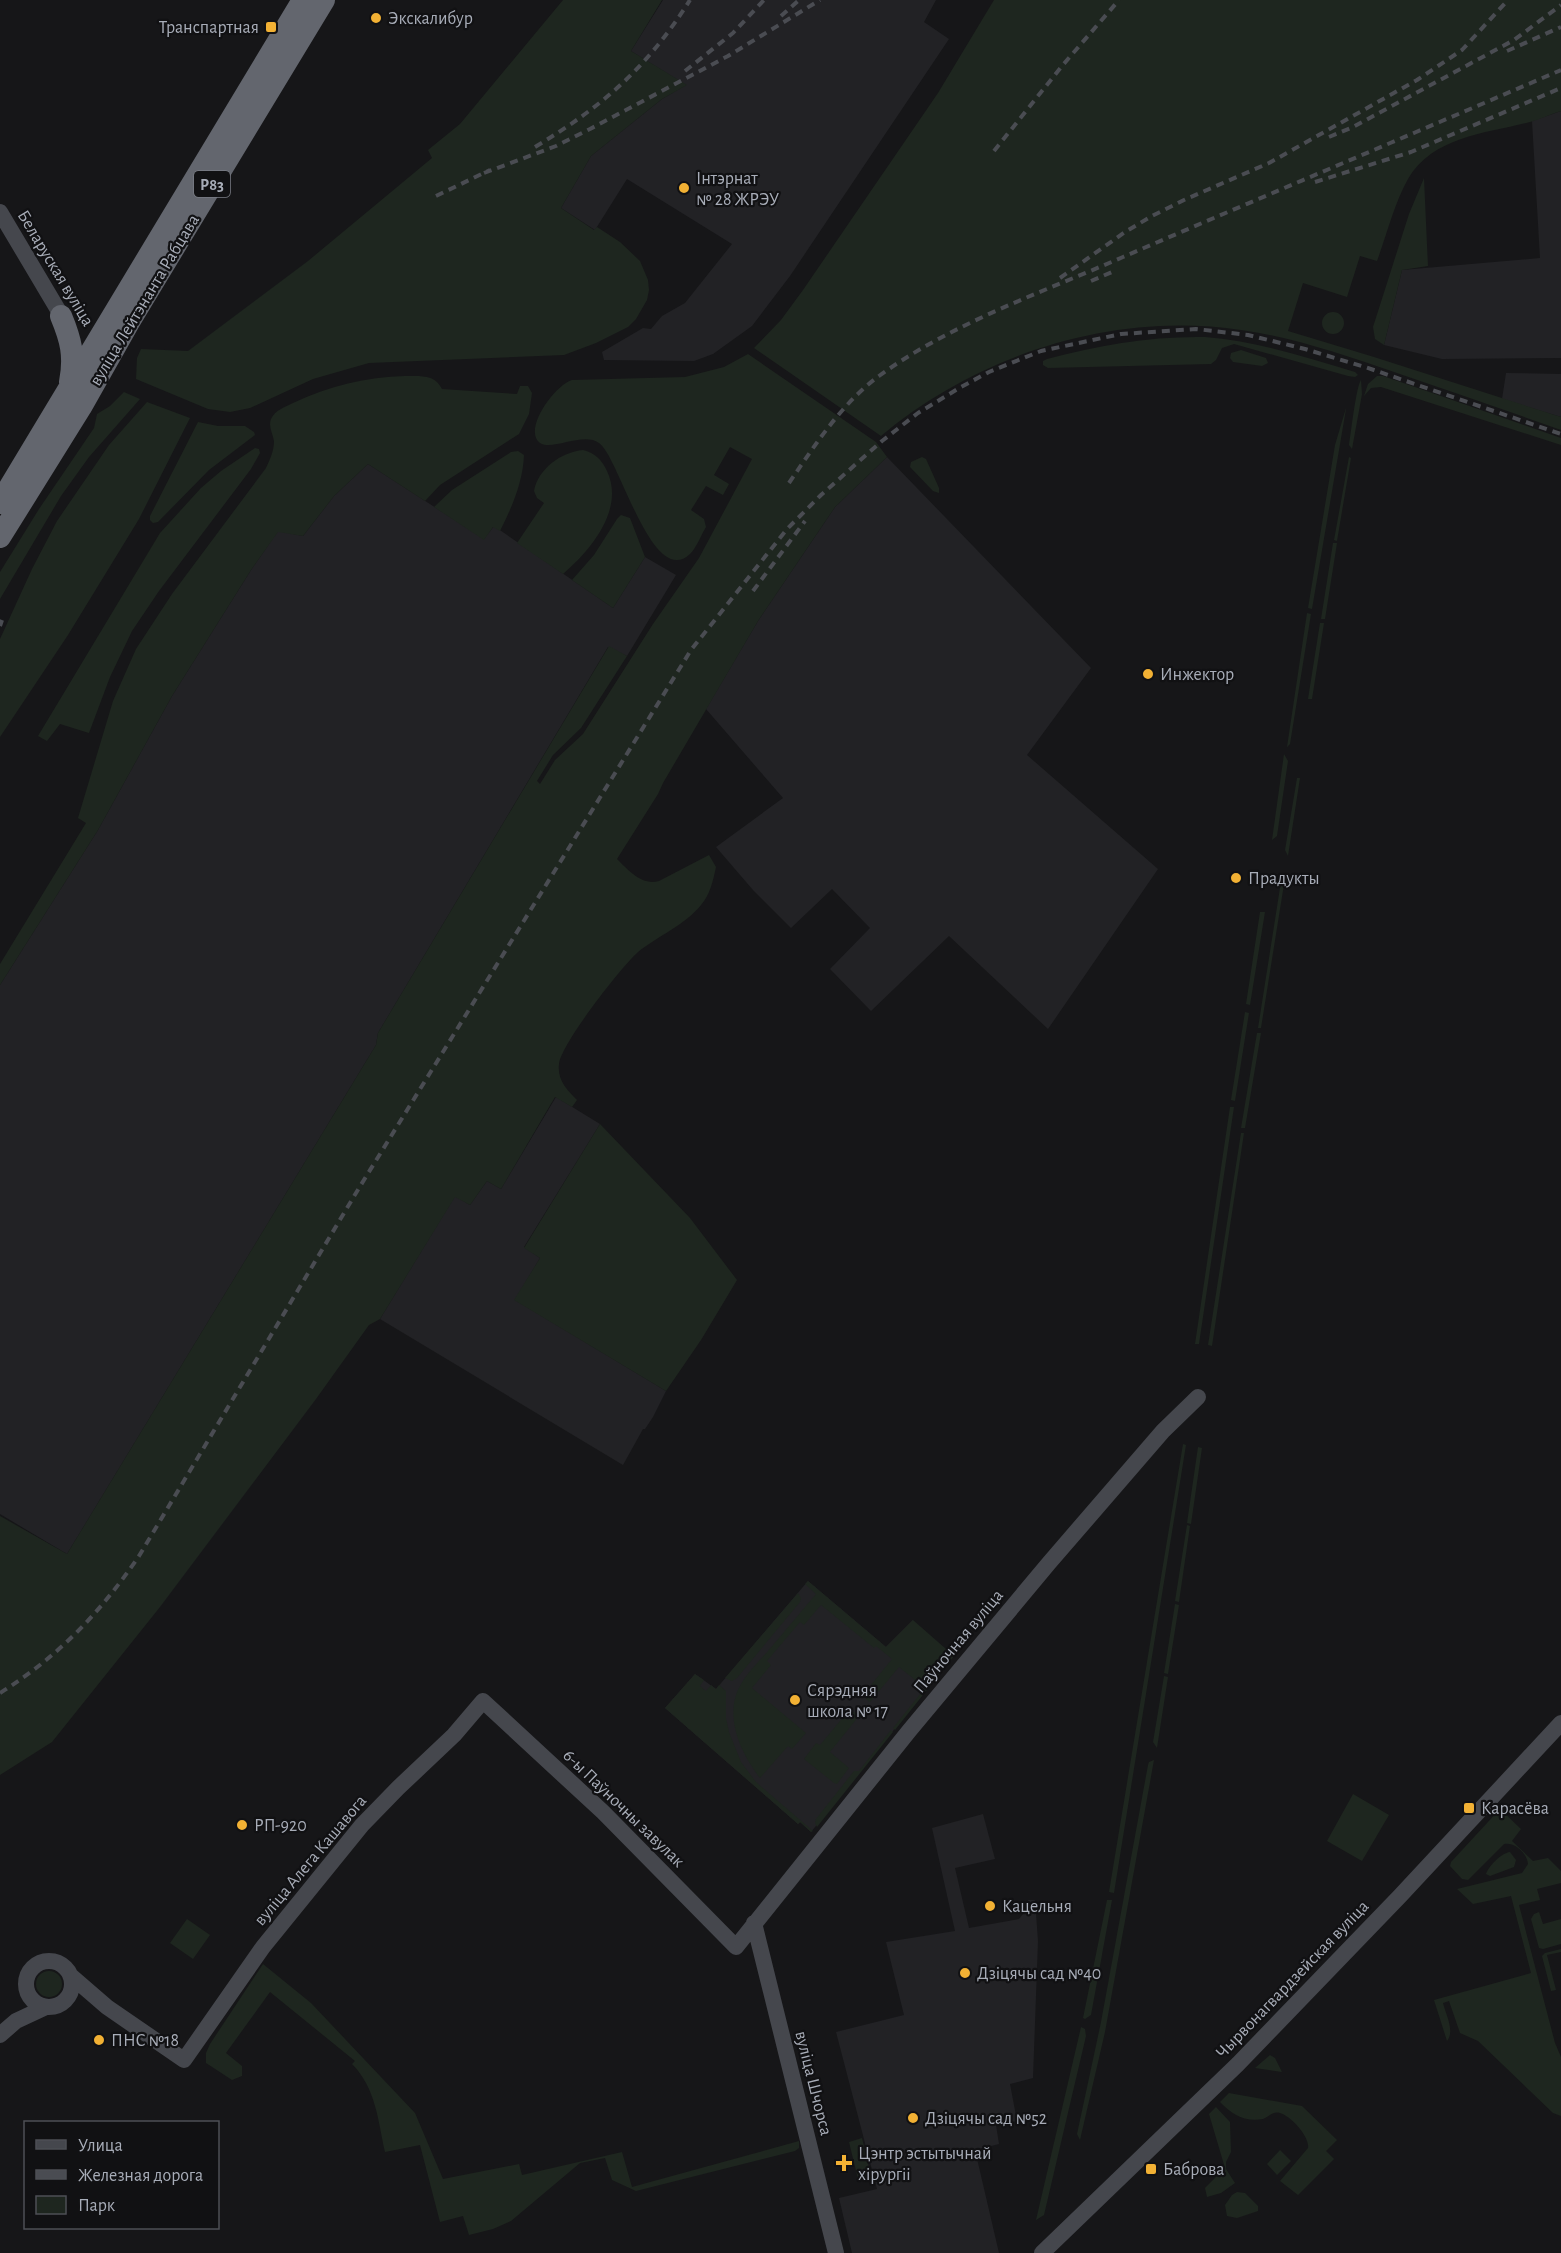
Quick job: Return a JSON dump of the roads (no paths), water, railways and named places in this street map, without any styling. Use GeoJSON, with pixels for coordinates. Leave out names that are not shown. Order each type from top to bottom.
{"type":"FeatureCollection","features":[{"type":"Feature","properties":{"kind":"highway","name":"вуліца Лейтэнанта Рабцава"},"geometry":{"type":"LineString","coordinates":[[0,503],[68,387],[94,363],[114,312],[303,0]]}},
{"type":"Feature","properties":{"kind":"highway","name":"вуліца Лейтэнанта Рабцава"},"geometry":{"type":"LineString","coordinates":[[0,537],[94,363],[324,0]]}},
{"type":"Feature","properties":{"kind":"highway"},"geometry":{"type":"LineString","coordinates":[[61,316],[74,325],[88,328],[102,323],[114,312]]}},
{"type":"Feature","properties":{"kind":"highway"},"geometry":{"type":"LineString","coordinates":[[61,316],[71,339],[72,364],[68,387]]}},
{"type":"Feature","properties":{"kind":"street","name":"Беларуская вуліца"},"geometry":{"type":"LineString","coordinates":[[0,212],[61,316],[94,363]]}},
{"type":"Feature","properties":{"kind":"street","name":"Паўночная вуліца"},"geometry":{"type":"LineString","coordinates":[[736,1947],[909,1731],[1041,1572],[1163,1431],[1198,1397]]}},
{"type":"Feature","properties":{"kind":"street","name":"6-ы Паўночны завулак"},"geometry":{"type":"LineString","coordinates":[[483,1701],[603,1812],[736,1947]]}},
{"type":"Feature","properties":{"kind":"street","name":"вуліца Алега Кашавога"},"geometry":{"type":"LineString","coordinates":[[107,2007],[184,2060],[263,1947],[362,1825],[454,1735],[483,1701]]}},
{"type":"Feature","properties":{"kind":"street","name":"Чырвонагвардзейская вуліца"},"geometry":{"type":"LineString","coordinates":[[1042,2253],[1238,2064],[1400,1896],[1561,1723]]}},
{"type":"Feature","properties":{"kind":"street","name":"вуліца Шчорса"},"geometry":{"type":"LineString","coordinates":[[754,1923],[836,2253]]}},
{"type":"Feature","properties":{"kind":"street"},"geometry":{"type":"LineString","coordinates":[[16,2021],[22,2008],[30,1970],[40,1962],[52,1960],[63,1965],[70,1975],[107,2007]]}},
{"type":"Feature","properties":{"kind":"street"},"geometry":{"type":"LineString","coordinates":[[0,2035],[16,2021],[52,2006],[71,1993],[70,1975]]}},
{"type":"Feature","properties":{"kind":"street"},"geometry":{"type":"LineString","coordinates":[[26,1987],[30,1998],[40,2006],[83,2001],[107,2007]]}},
{"type":"Feature","properties":{"kind":"railway"},"geometry":{"type":"LineString","coordinates":[[535,147],[582,116],[622,84],[657,46],[690,0]]}},
{"type":"Feature","properties":{"kind":"railway"},"geometry":{"type":"LineString","coordinates":[[685,71],[733,33],[764,0]]}},
{"type":"Feature","properties":{"kind":"railway"},"geometry":{"type":"LineString","coordinates":[[781,16],[799,0]]}},
{"type":"Feature","properties":{"kind":"railway"},"geometry":{"type":"LineString","coordinates":[[484,173],[556,146],[590,129],[728,56],[820,0]]}},
{"type":"Feature","properties":{"kind":"railway"},"geometry":{"type":"LineString","coordinates":[[994,151],[1062,66],[1119,0]]}},
{"type":"Feature","properties":{"kind":"railway"},"geometry":{"type":"LineString","coordinates":[[1060,278],[1125,232],[1152,216],[1269,163],[1417,80],[1462,50],[1508,0]]}},
{"type":"Feature","properties":{"kind":"railway"},"geometry":{"type":"LineString","coordinates":[[1329,137],[1353,127],[1514,40],[1561,5]]}},
{"type":"Feature","properties":{"kind":"railway"},"geometry":{"type":"LineString","coordinates":[[1507,51],[1561,27]]}},
{"type":"Feature","properties":{"kind":"railway"},"geometry":{"type":"LineString","coordinates":[[789,483],[830,425],[853,399],[879,376],[936,340],[1029,296],[1561,70]]}},
{"type":"Feature","properties":{"kind":"railway"},"geometry":{"type":"LineString","coordinates":[[1315,182],[1411,152],[1561,88]]}},
{"type":"Feature","properties":{"kind":"railway"},"geometry":{"type":"LineString","coordinates":[[436,196],[490,170]]}},
{"type":"Feature","properties":{"kind":"railway"},"geometry":{"type":"LineString","coordinates":[[1091,281],[1112,272]]}},
{"type":"Feature","properties":{"kind":"railway"},"geometry":{"type":"LineString","coordinates":[[0,1693],[41,1664],[77,1632],[109,1596],[139,1556],[359,1188],[691,650],[787,529],[821,495],[882,441],[918,413],[961,387],[989,372],[1041,351],[1121,334],[1196,329],[1248,335],[1305,349],[1365,367],[1561,434]]}},
{"type":"Feature","properties":{"kind":"railway"},"geometry":{"type":"LineString","coordinates":[[753,591],[805,521]]}},
{"type":"Feature","properties":{"kind":"railway"},"geometry":{"type":"LineString","coordinates":[[0,626],[2,620]]}},
{"type":"Feature","properties":{"kind":"place","name":"Экскалибур"},"geometry":{"type":"Point","coordinates":[376,18]}},
{"type":"Feature","properties":{"kind":"place","name":"Транспартная"},"geometry":{"type":"Point","coordinates":[271,27]}},
{"type":"Feature","properties":{"kind":"place","name":"Інтэрнат № 28 ЖРЭУ"},"geometry":{"type":"Point","coordinates":[684,188]}},
{"type":"Feature","properties":{"kind":"place","name":"Инжектор"},"geometry":{"type":"Point","coordinates":[1148,674]}},
{"type":"Feature","properties":{"kind":"place","name":"Прадукты"},"geometry":{"type":"Point","coordinates":[1236,878]}},
{"type":"Feature","properties":{"kind":"place","name":"Сярэдняя школа № 17"},"geometry":{"type":"Point","coordinates":[795,1700]}},
{"type":"Feature","properties":{"kind":"place","name":"Карасёва"},"geometry":{"type":"Point","coordinates":[1469,1808]}},
{"type":"Feature","properties":{"kind":"place","name":"РП-920"},"geometry":{"type":"Point","coordinates":[242,1825]}},
{"type":"Feature","properties":{"kind":"place","name":"Кацельня"},"geometry":{"type":"Point","coordinates":[990,1906]}},
{"type":"Feature","properties":{"kind":"place","name":"Дзіцячы сад №40"},"geometry":{"type":"Point","coordinates":[965,1973]}},
{"type":"Feature","properties":{"kind":"place","name":"ПНС №18"},"geometry":{"type":"Point","coordinates":[99,2040]}},
{"type":"Feature","properties":{"kind":"place","name":"Дзіцячы сад №52"},"geometry":{"type":"Point","coordinates":[913,2118]}},
{"type":"Feature","properties":{"kind":"place","name":"Цэнтр эстытычнай хірургіі"},"geometry":{"type":"Point","coordinates":[844,2163]}},
{"type":"Feature","properties":{"kind":"place","name":"Баброва"},"geometry":{"type":"Point","coordinates":[1151,2169]}}]}
